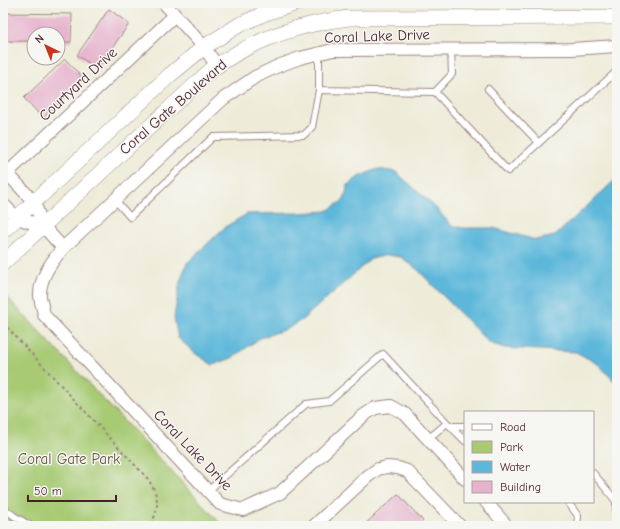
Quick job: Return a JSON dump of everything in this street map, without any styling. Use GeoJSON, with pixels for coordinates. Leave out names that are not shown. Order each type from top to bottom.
{"type":"FeatureCollection","features":[{"type":"Feature","properties":{"kind":"street"},"geometry":{"type":"LineString","coordinates":[[164,3],[204,47],[217,66]]}},
{"type":"Feature","properties":{"kind":"street","name":"Coral Gate Boulevard"},"geometry":{"type":"LineString","coordinates":[[3,231],[170,76],[204,47],[239,25],[268,12],[296,3]]}},
{"type":"Feature","properties":{"kind":"street","name":"Courtyard Drive"},"geometry":{"type":"LineString","coordinates":[[5,175],[175,15]]}},
{"type":"Feature","properties":{"kind":"street","name":"Coral Gate Boulevard"},"geometry":{"type":"LineString","coordinates":[[3,263],[189,89],[217,66],[247,47],[266,38],[307,24],[328,20],[370,18],[617,17]]}},
{"type":"Feature","properties":{"kind":"street","name":"Coral Lake Drive"},"geometry":{"type":"LineString","coordinates":[[464,479],[405,414],[391,406],[375,408],[363,416],[280,493],[244,510],[220,504],[44,316],[40,296],[44,278],[53,261],[63,248],[223,99],[255,78],[278,66],[300,58],[332,50],[572,49],[617,46]]}},
{"type":"Feature","properties":{"kind":"street"},"geometry":{"type":"LineString","coordinates":[[5,175],[34,202],[43,226],[63,248]]}},
{"type":"Feature","properties":{"kind":"street"},"geometry":{"type":"LineString","coordinates":[[3,204],[17,218],[43,226]]}},
{"type":"Feature","properties":{"kind":"street"},"geometry":{"type":"LineString","coordinates":[[314,526],[368,476],[378,469],[387,467],[407,471],[460,526]]}},
{"type":"Feature","properties":{"kind":"street"},"geometry":{"type":"LineString","coordinates":[[487,503],[507,526]]}},
{"type":"Feature","properties":{"kind":"lane"},"geometry":{"type":"LineString","coordinates":[[435,92],[452,74],[451,49]]}},
{"type":"Feature","properties":{"kind":"lane"},"geometry":{"type":"LineString","coordinates":[[115,200],[130,217],[213,137],[304,135],[312,127],[319,90],[318,53]]}},
{"type":"Feature","properties":{"kind":"lane"},"geometry":{"type":"LineString","coordinates":[[319,90],[435,92],[508,171],[617,71]]}},
{"type":"Feature","properties":{"kind":"lane"},"geometry":{"type":"LineString","coordinates":[[488,89],[539,143]]}},
{"type":"Feature","properties":{"kind":"lane"},"geometry":{"type":"LineString","coordinates":[[208,491],[306,404],[329,401],[383,354],[464,440]]}},
{"type":"Feature","properties":{"kind":"lane"},"geometry":{"type":"LineString","coordinates":[[428,439],[449,424],[464,426]]}},
{"type":"Feature","properties":{"kind":"lane"},"geometry":{"type":"LineString","coordinates":[[594,474],[616,501],[616,526]]}},
{"type":"Feature","properties":{"kind":"lane"},"geometry":{"type":"LineString","coordinates":[[569,503],[578,516],[577,526]]}},
{"type":"Feature","properties":{"kind":"lane"},"geometry":{"type":"LineString","coordinates":[[3,507],[14,516],[31,526]]}},
{"type":"Feature","properties":{"kind":"path"},"geometry":{"type":"LineString","coordinates":[[3,323],[148,479],[157,496],[157,505],[151,526]]}},
{"type":"Feature","properties":{"kind":"green space","name":"Coral Gate Park"},"geometry":{"type":"Polygon","coordinates":[[[3,293],[223,526],[13,526],[3,515],[3,293]]]}},
{"type":"Feature","properties":{"kind":"water"},"geometry":{"type":"Polygon","coordinates":[[[378,169],[396,172],[434,206],[452,226],[463,228],[493,228],[536,240],[555,236],[617,178],[617,384],[598,364],[576,352],[505,348],[489,343],[418,270],[401,257],[387,255],[371,259],[303,319],[287,329],[260,338],[232,358],[213,365],[196,354],[178,338],[174,318],[180,281],[187,263],[225,227],[247,214],[327,211],[344,200],[348,185],[360,176],[378,169]]]}},
{"type":"Feature","properties":{"kind":"building"},"geometry":{"type":"Polygon","coordinates":[[[109,9],[129,24],[97,69],[77,55],[109,9]]]}},
{"type":"Feature","properties":{"kind":"building"},"geometry":{"type":"Polygon","coordinates":[[[3,13],[72,14],[71,42],[66,42],[66,26],[26,26],[26,41],[3,41],[3,13]]]}},
{"type":"Feature","properties":{"kind":"building"},"geometry":{"type":"Polygon","coordinates":[[[66,60],[84,79],[43,118],[24,98],[58,66],[66,66],[66,60]]]}},
{"type":"Feature","properties":{"kind":"building"},"geometry":{"type":"Polygon","coordinates":[[[398,494],[423,521],[417,526],[363,526],[398,494]]]}}]}
